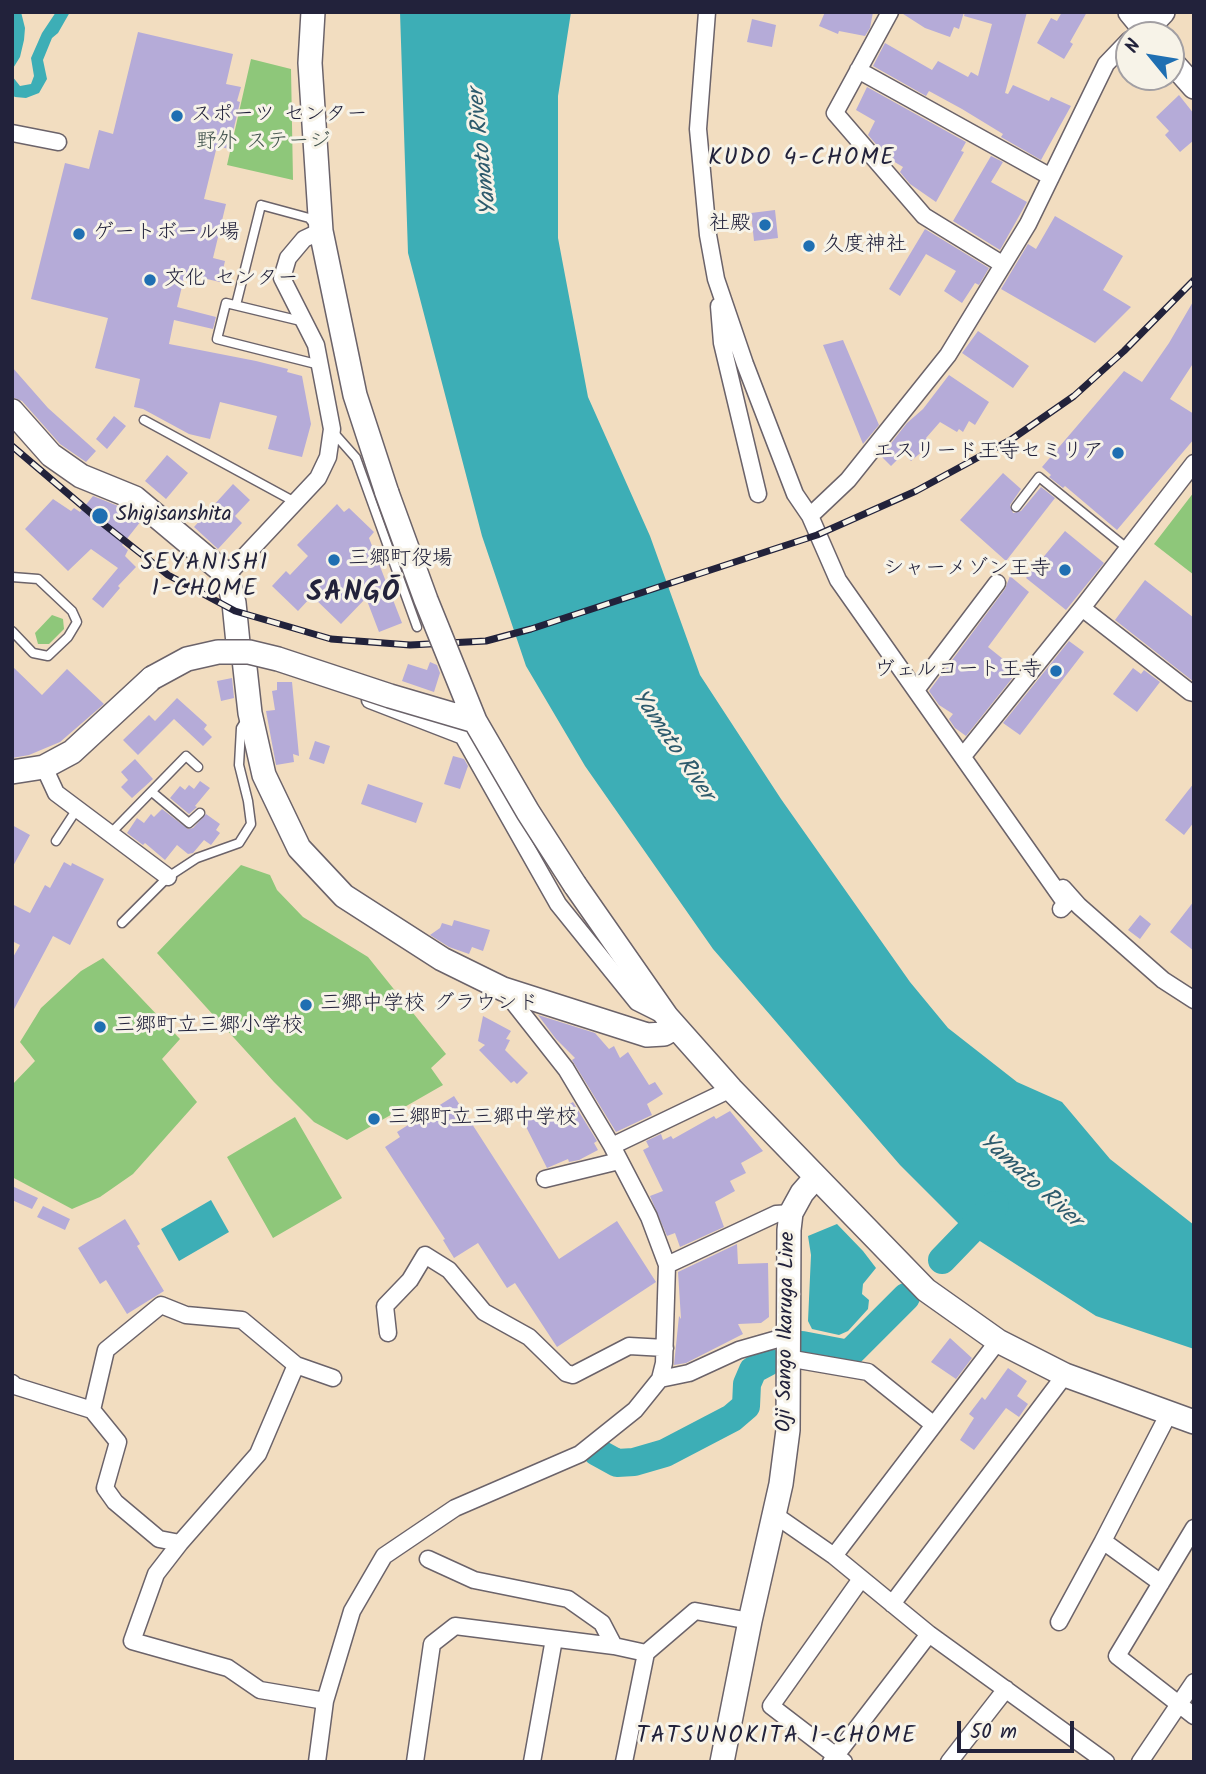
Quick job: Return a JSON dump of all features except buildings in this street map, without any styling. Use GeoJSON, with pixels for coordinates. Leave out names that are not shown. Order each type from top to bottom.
{"type":"FeatureCollection","features":[{"type":"Feature","properties":{"kind":"street"},"geometry":{"type":"LineString","coordinates":[[313,12],[310,64],[321,231],[355,395],[426,600],[475,721],[528,813],[671,1022],[731,1089],[926,1290],[998,1341],[1065,1376],[1168,1415],[1194,1422]]}},
{"type":"Feature","properties":{"kind":"street"},"geometry":{"type":"LineString","coordinates":[[706,12],[698,129],[708,235],[716,279],[722,343],[758,494]]}},
{"type":"Feature","properties":{"kind":"street"},"geometry":{"type":"LineString","coordinates":[[890,12],[835,113],[924,216],[1002,264]]}},
{"type":"Feature","properties":{"kind":"street"},"geometry":{"type":"LineString","coordinates":[[810,516],[848,480],[948,355],[1028,224],[1106,64],[1115,56]]}},
{"type":"Feature","properties":{"kind":"street"},"geometry":{"type":"LineString","coordinates":[[858,70],[1051,177]]}},
{"type":"Feature","properties":{"kind":"street"},"geometry":{"type":"LineString","coordinates":[[12,133],[58,142]]}},
{"type":"Feature","properties":{"kind":"street"},"geometry":{"type":"LineString","coordinates":[[227,575],[318,478],[328,457],[331,429],[316,345],[282,278],[288,258],[304,239],[321,231]]}},
{"type":"Feature","properties":{"kind":"street"},"geometry":{"type":"LineString","coordinates":[[716,279],[745,365],[795,494],[810,516],[838,580],[1066,904],[1061,909]]}},
{"type":"Feature","properties":{"kind":"street"},"geometry":{"type":"LineString","coordinates":[[12,411],[51,455],[81,476],[135,498],[227,575],[234,603],[238,643],[244,659],[250,713],[264,775],[299,848],[344,896],[442,959],[503,989],[647,1035],[664,1034],[671,1022]]}},
{"type":"Feature","properties":{"kind":"street"},"geometry":{"type":"LineString","coordinates":[[963,756],[1194,463]]}},
{"type":"Feature","properties":{"kind":"street"},"geometry":{"type":"LineString","coordinates":[[916,690],[997,583]]}},
{"type":"Feature","properties":{"kind":"street"},"geometry":{"type":"LineString","coordinates":[[1082,608],[1194,693]]}},
{"type":"Feature","properties":{"kind":"street"},"geometry":{"type":"LineString","coordinates":[[12,772],[44,767],[72,752],[152,678],[187,659],[218,652],[249,652],[278,659],[475,721]]}},
{"type":"Feature","properties":{"kind":"street"},"geometry":{"type":"LineString","coordinates":[[244,659],[284,667],[463,736],[558,904],[637,1002],[671,1022]]}},
{"type":"Feature","properties":{"kind":"street"},"geometry":{"type":"LineString","coordinates":[[44,767],[56,793],[168,877]]}},
{"type":"Feature","properties":{"kind":"street"},"geometry":{"type":"LineString","coordinates":[[1029,851],[1079,906],[1163,979],[1194,1000]]}},
{"type":"Feature","properties":{"kind":"street"},"geometry":{"type":"LineString","coordinates":[[317,1762],[325,1701],[352,1611],[384,1556],[455,1508],[580,1454],[635,1410],[660,1378],[664,1363],[667,1265],[649,1217],[566,1069],[503,989]]}},
{"type":"Feature","properties":{"kind":"street"},"geometry":{"type":"LineString","coordinates":[[545,1179],[615,1153],[731,1089]]}},
{"type":"Feature","properties":{"kind":"street","name":"Oji Sango Ikaruga Line"},"geometry":{"type":"LineString","coordinates":[[722,1762],[750,1621],[775,1515],[788,1430],[790,1213],[816,1177]]}},
{"type":"Feature","properties":{"kind":"street"},"geometry":{"type":"LineString","coordinates":[[667,1265],[776,1214],[790,1213]]}},
{"type":"Feature","properties":{"kind":"street"},"geometry":{"type":"LineString","coordinates":[[388,1333],[385,1306],[410,1280],[425,1255],[449,1270],[484,1312],[529,1337],[566,1373],[573,1375],[629,1346],[665,1348]]}},
{"type":"Feature","properties":{"kind":"street"},"geometry":{"type":"LineString","coordinates":[[92,1410],[106,1350],[161,1305],[186,1315],[242,1320],[296,1365],[333,1378]]}},
{"type":"Feature","properties":{"kind":"street"},"geometry":{"type":"LineString","coordinates":[[834,1556],[998,1341]]}},
{"type":"Feature","properties":{"kind":"street"},"geometry":{"type":"LineString","coordinates":[[660,1378],[689,1373],[739,1350],[788,1347],[868,1372],[934,1424]]}},
{"type":"Feature","properties":{"kind":"street"},"geometry":{"type":"LineString","coordinates":[[296,1365],[258,1454],[156,1574],[132,1641],[228,1668],[260,1690],[325,1701]]}},
{"type":"Feature","properties":{"kind":"street"},"geometry":{"type":"LineString","coordinates":[[892,1604],[1065,1376]]}},
{"type":"Feature","properties":{"kind":"street"},"geometry":{"type":"LineString","coordinates":[[12,1383],[92,1410],[118,1442],[105,1488],[115,1502],[159,1539],[180,1543]]}},
{"type":"Feature","properties":{"kind":"street"},"geometry":{"type":"LineString","coordinates":[[1059,1622],[1168,1415]]}},
{"type":"Feature","properties":{"kind":"street"},"geometry":{"type":"LineString","coordinates":[[775,1515],[834,1556],[929,1634],[1106,1762]]}},
{"type":"Feature","properties":{"kind":"street"},"geometry":{"type":"LineString","coordinates":[[1194,1528],[1117,1656],[1194,1716]]}},
{"type":"Feature","properties":{"kind":"street"},"geometry":{"type":"LineString","coordinates":[[1103,1541],[1161,1583]]}},
{"type":"Feature","properties":{"kind":"street"},"geometry":{"type":"LineString","coordinates":[[428,1559],[474,1580],[568,1599],[602,1623],[614,1646]]}},
{"type":"Feature","properties":{"kind":"street"},"geometry":{"type":"LineString","coordinates":[[861,1579],[771,1706],[836,1760],[929,1634]]}},
{"type":"Feature","properties":{"kind":"street"},"geometry":{"type":"LineString","coordinates":[[624,1762],[646,1653],[695,1611],[750,1621]]}},
{"type":"Feature","properties":{"kind":"street"},"geometry":{"type":"LineString","coordinates":[[415,1762],[432,1644],[455,1626],[614,1646],[646,1653]]}},
{"type":"Feature","properties":{"kind":"street"},"geometry":{"type":"LineString","coordinates":[[532,1762],[554,1639]]}},
{"type":"Feature","properties":{"kind":"street"},"geometry":{"type":"LineString","coordinates":[[1140,1762],[1194,1682]]}},
{"type":"Feature","properties":{"kind":"street"},"geometry":{"type":"LineString","coordinates":[[949,1762],[1006,1689]]}},
{"type":"Feature","properties":{"kind":"lane"},"geometry":{"type":"LineString","coordinates":[[236,305],[261,205],[309,218],[321,231]]}},
{"type":"Feature","properties":{"kind":"lane"},"geometry":{"type":"LineString","coordinates":[[304,322],[226,303],[217,339],[320,365]]}},
{"type":"Feature","properties":{"kind":"lane"},"geometry":{"type":"LineString","coordinates":[[144,419],[296,502]]}},
{"type":"Feature","properties":{"kind":"lane"},"geometry":{"type":"LineString","coordinates":[[331,429],[356,458],[417,626]]}},
{"type":"Feature","properties":{"kind":"lane"},"geometry":{"type":"LineString","coordinates":[[1016,507],[1039,477],[1128,549]]}},
{"type":"Feature","properties":{"kind":"lane"},"geometry":{"type":"LineString","coordinates":[[12,577],[38,579],[72,611],[77,622],[68,638],[48,656],[33,653],[12,631]]}},
{"type":"Feature","properties":{"kind":"lane"},"geometry":{"type":"LineString","coordinates":[[122,923],[168,877],[197,858],[239,843],[251,824],[239,765],[241,728],[250,713]]}},
{"type":"Feature","properties":{"kind":"lane"},"geometry":{"type":"LineString","coordinates":[[110,834],[186,756],[198,766]]}},
{"type":"Feature","properties":{"kind":"lane"},"geometry":{"type":"LineString","coordinates":[[152,792],[189,823],[200,813]]}},
{"type":"Feature","properties":{"kind":"lane"},"geometry":{"type":"LineString","coordinates":[[56,841],[78,809]]}},
{"type":"Feature","properties":{"kind":"green space","name":"野外 ステージ"},"geometry":{"type":"Polygon","coordinates":[[[251,59],[291,69],[293,180],[227,165],[251,59]]]}},
{"type":"Feature","properties":{"kind":"green space"},"geometry":{"type":"Polygon","coordinates":[[[1194,492],[1194,575],[1154,544],[1194,492]]]}},
{"type":"Feature","properties":{"kind":"green space"},"geometry":{"type":"Polygon","coordinates":[[[52,615],[63,619],[64,629],[49,644],[38,644],[35,633],[52,615]]]}},
{"type":"Feature","properties":{"kind":"green space","name":"三郷中学校 グラウンド"},"geometry":{"type":"Polygon","coordinates":[[[241,865],[270,875],[277,890],[303,917],[368,957],[446,1054],[431,1068],[443,1085],[347,1140],[314,1122],[274,1082],[157,953],[241,865]]]}},
{"type":"Feature","properties":{"kind":"green space"},"geometry":{"type":"Polygon","coordinates":[[[103,958],[180,1039],[162,1059],[197,1102],[133,1174],[100,1197],[72,1209],[12,1177],[12,1085],[35,1061],[20,1042],[41,1008],[81,971],[103,958]]]}},
{"type":"Feature","properties":{"kind":"green space"},"geometry":{"type":"Polygon","coordinates":[[[295,1117],[342,1198],[273,1238],[227,1157],[295,1117]]]}},
{"type":"Feature","properties":{"kind":"water"},"geometry":{"type":"Polygon","coordinates":[[[12,12],[21,12],[25,28],[20,57],[12,70],[12,12]]]}},
{"type":"Feature","properties":{"kind":"water"},"geometry":{"type":"Polygon","coordinates":[[[56,12],[70,12],[52,38],[43,60],[47,79],[39,93],[26,98],[15,97],[12,95],[12,76],[20,86],[31,84],[34,76],[31,58],[42,33],[56,12]]]}},
{"type":"Feature","properties":{"kind":"water","name":"Yamato River"},"geometry":{"type":"Polygon","coordinates":[[[400,12],[571,12],[558,96],[558,238],[588,397],[650,536],[700,675],[781,799],[910,982],[948,1028],[1017,1082],[1062,1102],[1110,1159],[1194,1225],[1194,1349],[1096,1316],[969,1234],[900,1165],[713,949],[585,766],[526,666],[482,536],[408,253],[400,12]]]}},
{"type":"Feature","properties":{"kind":"water"},"geometry":{"type":"Polygon","coordinates":[[[211,1200],[229,1232],[179,1261],[161,1229],[211,1200]]]}},
{"type":"Feature","properties":{"kind":"water"},"geometry":{"type":"Polygon","coordinates":[[[837,1224],[876,1268],[863,1284],[862,1294],[869,1300],[868,1309],[848,1331],[839,1335],[812,1329],[808,1321],[811,1255],[808,1236],[837,1224]]]}},
{"type":"Feature","properties":{"kind":"waterway"},"geometry":{"type":"LineString","coordinates":[[942,1260],[995,1205]]}},
{"type":"Feature","properties":{"kind":"waterway"},"geometry":{"type":"LineString","coordinates":[[802,1345],[849,1354],[906,1297]]}},
{"type":"Feature","properties":{"kind":"waterway"},"geometry":{"type":"LineString","coordinates":[[597,1452],[617,1463],[634,1462],[665,1453],[732,1418],[746,1406],[747,1384],[753,1370],[768,1362]]}},
{"type":"Feature","properties":{"kind":"railway"},"geometry":{"type":"LineString","coordinates":[[12,446],[168,575],[235,611],[331,639],[410,645],[486,641],[531,629],[817,535],[916,491],[1012,439],[1074,396],[1124,351],[1194,280]]}},
{"type":"Feature","properties":{"kind":"place","name":"スポーツ センター"},"geometry":{"type":"Point","coordinates":[177,116]}},
{"type":"Feature","properties":{"kind":"place","name":"社殿"},"geometry":{"type":"Point","coordinates":[765,225]}},
{"type":"Feature","properties":{"kind":"place","name":"ゲートボール場"},"geometry":{"type":"Point","coordinates":[79,234]}},
{"type":"Feature","properties":{"kind":"place","name":"久度神社"},"geometry":{"type":"Point","coordinates":[809,246]}},
{"type":"Feature","properties":{"kind":"place","name":"文化 センター"},"geometry":{"type":"Point","coordinates":[150,280]}},
{"type":"Feature","properties":{"kind":"place","name":"エスリード王寺セミリア"},"geometry":{"type":"Point","coordinates":[1118,453]}},
{"type":"Feature","properties":{"kind":"place","name":"Shigisanshita"},"geometry":{"type":"Point","coordinates":[100,516]}},
{"type":"Feature","properties":{"kind":"place","name":"三郷町役場"},"geometry":{"type":"Point","coordinates":[334,560]}},
{"type":"Feature","properties":{"kind":"place","name":"シャーメゾン王寺"},"geometry":{"type":"Point","coordinates":[1065,570]}},
{"type":"Feature","properties":{"kind":"place","name":"ヴェルコート王寺"},"geometry":{"type":"Point","coordinates":[1056,671]}},
{"type":"Feature","properties":{"kind":"place","name":"三郷中学校 グラウンド"},"geometry":{"type":"Point","coordinates":[306,1005]}},
{"type":"Feature","properties":{"kind":"place","name":"三郷町立三郷小学校"},"geometry":{"type":"Point","coordinates":[100,1027]}},
{"type":"Feature","properties":{"kind":"place","name":"三郷町立三郷中学校"},"geometry":{"type":"Point","coordinates":[374,1119]}},
{"type":"Feature","properties":{"kind":"district","name":"KUDO 4-CHOME"},"geometry":{"type":"Point","coordinates":[802,160]}},
{"type":"Feature","properties":{"kind":"district","name":"SEYANISHI 1-CHOME"},"geometry":{"type":"Point","coordinates":[205,578]}},
{"type":"Feature","properties":{"kind":"district","name":"SANGŌ"},"geometry":{"type":"Point","coordinates":[354,595]}},
{"type":"Feature","properties":{"kind":"district","name":"TATSUNOKITA 1-CHOME"},"geometry":{"type":"Point","coordinates":[777,1738]}}]}
